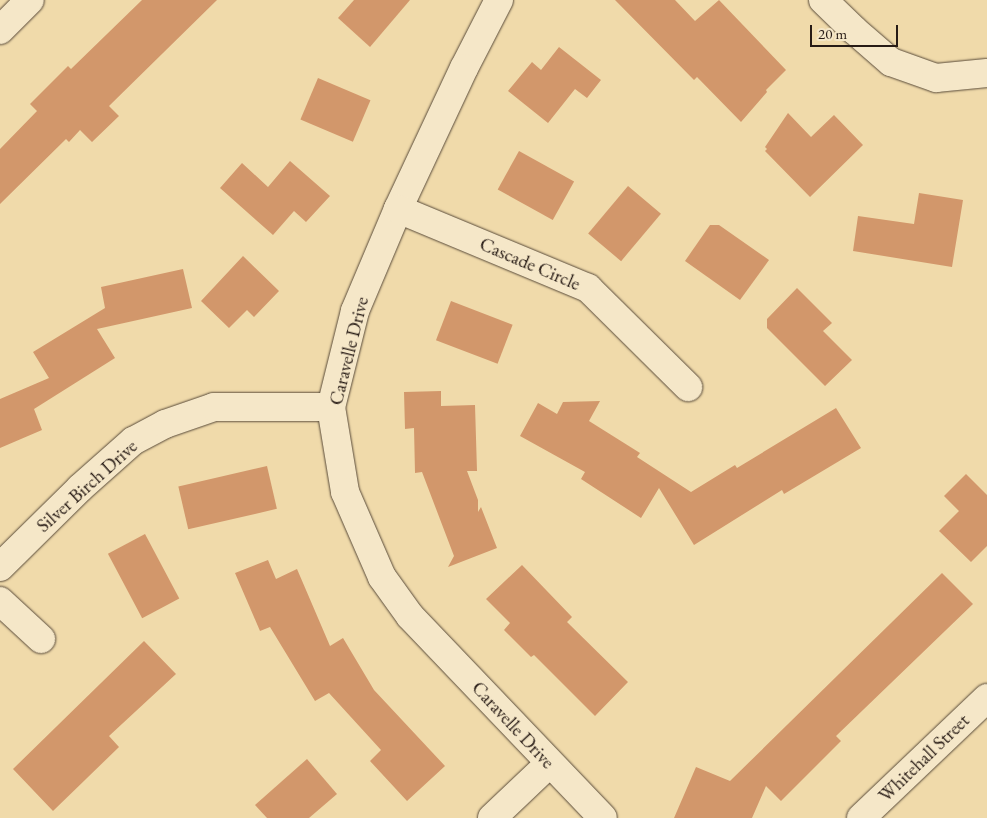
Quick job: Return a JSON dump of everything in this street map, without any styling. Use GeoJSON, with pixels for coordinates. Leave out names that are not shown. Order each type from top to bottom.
{"type":"FeatureCollection","features":[{"type":"Feature","properties":{"kind":"street"},"geometry":{"type":"LineString","coordinates":[[0,30],[30,0]]}},
{"type":"Feature","properties":{"kind":"street","name":"Caravelle Drive"},"geometry":{"type":"LineString","coordinates":[[499,0],[464,68],[398,209],[355,311],[332,407],[345,492],[382,577],[410,616],[549,764],[603,818]]}},
{"type":"Feature","properties":{"kind":"street"},"geometry":{"type":"LineString","coordinates":[[823,0],[854,30],[892,62],[936,78],[987,73]]}},
{"type":"Feature","properties":{"kind":"street","name":"Cascade Circle"},"geometry":{"type":"LineString","coordinates":[[398,209],[588,288],[688,387]]}},
{"type":"Feature","properties":{"kind":"street","name":"Silver Birch Drive"},"geometry":{"type":"LineString","coordinates":[[0,567],[80,488],[133,441],[165,424],[214,407],[332,407]]}},
{"type":"Feature","properties":{"kind":"street"},"geometry":{"type":"LineString","coordinates":[[0,601],[42,639]]}},
{"type":"Feature","properties":{"kind":"street","name":"Whitehall Street"},"geometry":{"type":"LineString","coordinates":[[861,818],[987,698]]}},
{"type":"Feature","properties":{"kind":"street"},"geometry":{"type":"LineString","coordinates":[[492,818],[549,764]]}},
{"type":"Feature","properties":{"kind":"building"},"geometry":{"type":"Polygon","coordinates":[[[142,0],[217,0],[109,106],[119,116],[92,142],[80,130],[69,142],[66,139],[0,204],[0,149],[37,111],[30,104],[68,66],[71,69],[142,0]]]}},
{"type":"Feature","properties":{"kind":"building"},"geometry":{"type":"Polygon","coordinates":[[[354,0],[410,0],[370,47],[338,18],[354,0]]]}},
{"type":"Feature","properties":{"kind":"building"},"geometry":{"type":"Polygon","coordinates":[[[615,0],[675,0],[695,21],[719,0],[786,70],[766,90],[767,92],[741,122],[697,77],[694,80],[615,0]]]}},
{"type":"Feature","properties":{"kind":"building"},"geometry":{"type":"Polygon","coordinates":[[[559,47],[601,80],[587,98],[575,89],[548,123],[508,91],[532,62],[541,70],[559,47]]]}},
{"type":"Feature","properties":{"kind":"building"},"geometry":{"type":"Polygon","coordinates":[[[318,78],[370,100],[353,142],[300,119],[318,78]]]}},
{"type":"Feature","properties":{"kind":"building"},"geometry":{"type":"Polygon","coordinates":[[[788,113],[811,137],[834,115],[863,145],[810,197],[765,151],[767,149],[765,147],[788,113]]]}},
{"type":"Feature","properties":{"kind":"building"},"geometry":{"type":"Polygon","coordinates":[[[519,151],[574,182],[553,220],[498,189],[519,151]]]}},
{"type":"Feature","properties":{"kind":"building"},"geometry":{"type":"Polygon","coordinates":[[[290,161],[330,196],[306,222],[294,211],[273,235],[220,188],[242,163],[268,187],[290,161]]]}},
{"type":"Feature","properties":{"kind":"building"},"geometry":{"type":"Polygon","coordinates":[[[628,186],[661,214],[621,261],[588,233],[628,186]]]}},
{"type":"Feature","properties":{"kind":"building"},"geometry":{"type":"Polygon","coordinates":[[[919,193],[963,200],[952,267],[853,251],[858,216],[914,224],[919,193]]]}},
{"type":"Feature","properties":{"kind":"building"},"geometry":{"type":"Polygon","coordinates":[[[710,225],[719,225],[769,260],[740,300],[685,261],[710,225]]]}},
{"type":"Feature","properties":{"kind":"building"},"geometry":{"type":"Polygon","coordinates":[[[243,256],[279,291],[254,317],[247,310],[229,328],[201,301],[243,256]]]}},
{"type":"Feature","properties":{"kind":"building"},"geometry":{"type":"Polygon","coordinates":[[[183,269],[192,308],[97,329],[115,358],[34,409],[42,430],[0,448],[0,399],[49,378],[33,352],[105,308],[101,287],[183,269]]]}},
{"type":"Feature","properties":{"kind":"building"},"geometry":{"type":"Polygon","coordinates":[[[797,288],[832,323],[823,331],[852,360],[825,386],[767,328],[767,319],[797,288]]]}},
{"type":"Feature","properties":{"kind":"building"},"geometry":{"type":"Polygon","coordinates":[[[451,301],[513,325],[498,364],[436,340],[451,301]]]}},
{"type":"Feature","properties":{"kind":"building"},"geometry":{"type":"Polygon","coordinates":[[[441,391],[441,406],[475,405],[477,471],[467,471],[478,500],[478,512],[481,507],[497,548],[448,567],[454,556],[422,472],[415,473],[414,428],[405,429],[404,392],[441,391]]]}},
{"type":"Feature","properties":{"kind":"building"},"geometry":{"type":"Polygon","coordinates":[[[600,401],[589,421],[640,453],[637,457],[691,492],[735,465],[737,468],[836,408],[861,448],[784,494],[782,490],[694,545],[659,488],[641,518],[581,479],[585,472],[520,436],[538,403],[557,414],[563,402],[600,401]]]}},
{"type":"Feature","properties":{"kind":"building"},"geometry":{"type":"Polygon","coordinates":[[[267,466],[277,509],[188,529],[178,486],[267,466]]]}},
{"type":"Feature","properties":{"kind":"building"},"geometry":{"type":"Polygon","coordinates":[[[966,474],[987,495],[987,546],[971,562],[939,531],[959,511],[944,496],[966,474]]]}},
{"type":"Feature","properties":{"kind":"building"},"geometry":{"type":"Polygon","coordinates":[[[145,534],[179,598],[142,618],[108,554],[145,534]]]}},
{"type":"Feature","properties":{"kind":"building"},"geometry":{"type":"Polygon","coordinates":[[[268,560],[276,579],[297,569],[330,646],[343,638],[374,690],[445,766],[407,801],[370,761],[381,750],[329,693],[315,701],[270,627],[260,631],[235,573],[268,560]]]}},
{"type":"Feature","properties":{"kind":"building"},"geometry":{"type":"Polygon","coordinates":[[[522,565],[572,617],[567,622],[628,682],[595,716],[534,655],[531,657],[504,630],[510,623],[486,599],[522,565]]]}},
{"type":"Feature","properties":{"kind":"building"},"geometry":{"type":"Polygon","coordinates":[[[942,573],[973,604],[836,736],[841,741],[781,801],[766,786],[752,818],[674,818],[696,767],[730,781],[942,573]]]}},
{"type":"Feature","properties":{"kind":"building"},"geometry":{"type":"Polygon","coordinates":[[[144,641],[176,674],[109,736],[119,747],[53,811],[13,769],[144,641]]]}},
{"type":"Feature","properties":{"kind":"building"},"geometry":{"type":"Polygon","coordinates":[[[307,759],[337,794],[309,818],[267,818],[255,805],[307,759]]]}}]}
